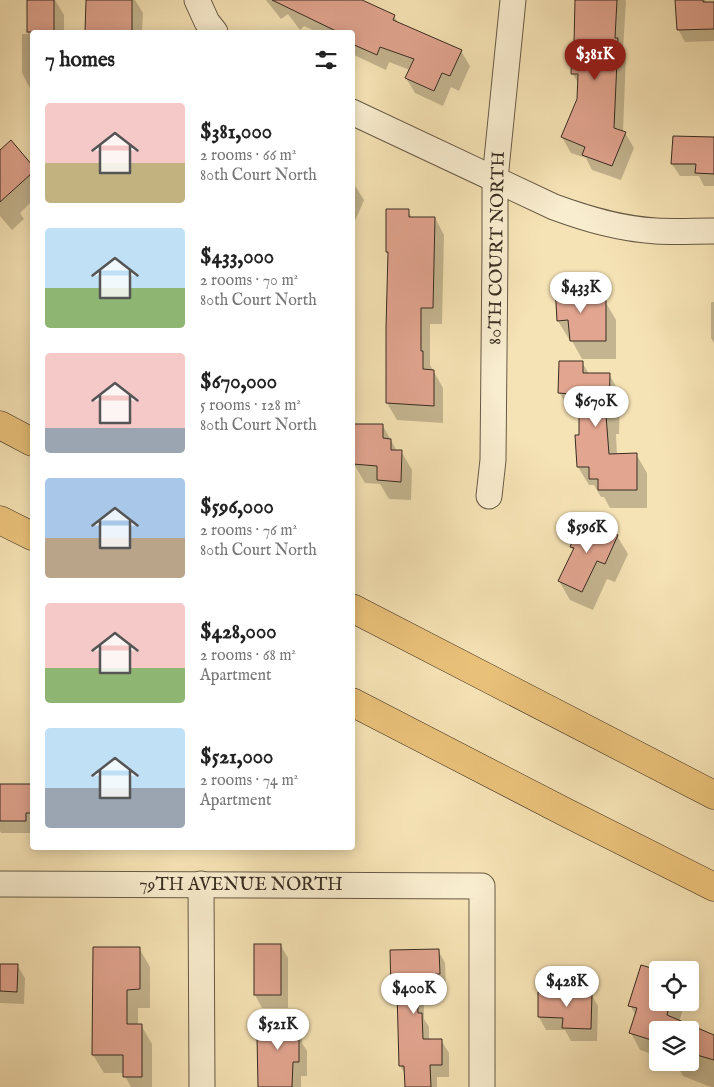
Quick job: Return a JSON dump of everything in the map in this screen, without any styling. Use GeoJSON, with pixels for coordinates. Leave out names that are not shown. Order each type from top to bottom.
{"type":"FeatureCollection","features":[{"type":"Feature","properties":{"kind":"highway"},"geometry":{"type":"LineString","coordinates":[[0,425],[30,441]]}},
{"type":"Feature","properties":{"kind":"highway"},"geometry":{"type":"LineString","coordinates":[[0,520],[30,535]]}},
{"type":"Feature","properties":{"kind":"highway"},"geometry":{"type":"LineString","coordinates":[[355,610],[714,795]]}},
{"type":"Feature","properties":{"kind":"highway"},"geometry":{"type":"LineString","coordinates":[[355,704],[714,887]]}},
{"type":"Feature","properties":{"kind":"street"},"geometry":{"type":"LineString","coordinates":[[197,0],[207,22],[213,30]]}},
{"type":"Feature","properties":{"kind":"street","name":"80TH COURT NORTH"},"geometry":{"type":"LineString","coordinates":[[489,496],[493,460],[496,250],[495,179],[513,0]]}},
{"type":"Feature","properties":{"kind":"street"},"geometry":{"type":"LineString","coordinates":[[355,113],[554,207],[588,219],[622,227],[656,231],[714,231]]}},
{"type":"Feature","properties":{"kind":"street","name":"79TH AVENUE NORTH"},"geometry":{"type":"LineString","coordinates":[[0,884],[482,886],[482,1087]]}},
{"type":"Feature","properties":{"kind":"street"},"geometry":{"type":"LineString","coordinates":[[201,884],[202,1087]]}},
{"type":"Feature","properties":{"kind":"building"},"geometry":{"type":"Polygon","coordinates":[[[27,0],[54,0],[54,30],[30,30],[30,32],[27,32],[27,0]]]}},
{"type":"Feature","properties":{"kind":"building"},"geometry":{"type":"Polygon","coordinates":[[[86,0],[132,0],[132,30],[85,30],[86,0]]]}},
{"type":"Feature","properties":{"kind":"building"},"geometry":{"type":"Polygon","coordinates":[[[272,0],[362,0],[395,15],[393,20],[462,50],[450,76],[442,73],[434,91],[405,78],[414,59],[380,47],[377,55],[355,45],[355,30],[334,30],[272,0]]]}},
{"type":"Feature","properties":{"kind":"building"},"geometry":{"type":"Polygon","coordinates":[[[575,0],[617,0],[615,38],[618,38],[614,128],[626,132],[612,166],[582,155],[585,147],[561,137],[577,99],[578,74],[571,74],[575,0]]]}},
{"type":"Feature","properties":{"kind":"building"},"geometry":{"type":"Polygon","coordinates":[[[675,0],[714,2],[714,29],[677,30],[675,0]]]}},
{"type":"Feature","properties":{"kind":"building"},"geometry":{"type":"Polygon","coordinates":[[[673,136],[714,137],[714,174],[695,173],[696,164],[671,164],[673,136]]]}},
{"type":"Feature","properties":{"kind":"building"},"geometry":{"type":"Polygon","coordinates":[[[11,140],[30,163],[30,175],[0,202],[0,150],[11,140]]]}},
{"type":"Feature","properties":{"kind":"building"},"geometry":{"type":"Polygon","coordinates":[[[386,209],[409,209],[409,217],[435,217],[433,308],[421,308],[423,369],[434,370],[434,406],[386,403],[388,252],[386,252],[386,209]]]}},
{"type":"Feature","properties":{"kind":"building"},"geometry":{"type":"Polygon","coordinates":[[[555,285],[581,285],[581,300],[606,300],[606,341],[570,341],[568,320],[557,321],[555,285]]]}},
{"type":"Feature","properties":{"kind":"building"},"geometry":{"type":"Polygon","coordinates":[[[559,361],[583,361],[583,373],[610,373],[609,415],[606,415],[609,454],[637,453],[637,490],[598,490],[598,479],[589,479],[589,467],[577,467],[575,435],[579,435],[579,401],[571,401],[571,394],[558,393],[559,361]]]}},
{"type":"Feature","properties":{"kind":"building"},"geometry":{"type":"Polygon","coordinates":[[[355,424],[383,424],[383,438],[391,439],[391,450],[402,450],[401,482],[377,480],[377,466],[355,464],[355,424]]]}},
{"type":"Feature","properties":{"kind":"building"},"geometry":{"type":"Polygon","coordinates":[[[582,519],[618,535],[605,564],[597,561],[582,592],[558,581],[574,548],[570,547],[582,519]]]}},
{"type":"Feature","properties":{"kind":"building"},"geometry":{"type":"Polygon","coordinates":[[[0,784],[30,784],[30,813],[26,813],[26,821],[0,821],[0,784]]]}},
{"type":"Feature","properties":{"kind":"building"},"geometry":{"type":"Polygon","coordinates":[[[254,944],[281,944],[281,995],[254,995],[254,944]]]}},
{"type":"Feature","properties":{"kind":"building"},"geometry":{"type":"Polygon","coordinates":[[[93,947],[140,947],[140,989],[127,990],[127,1024],[142,1024],[142,1077],[123,1077],[123,1055],[92,1055],[93,947]]]}},
{"type":"Feature","properties":{"kind":"building"},"geometry":{"type":"Polygon","coordinates":[[[439,949],[440,974],[417,975],[418,1013],[422,1013],[423,1039],[442,1039],[442,1065],[430,1065],[431,1087],[405,1087],[404,1066],[399,1066],[397,991],[391,991],[390,950],[439,949]]]}},
{"type":"Feature","properties":{"kind":"building"},"geometry":{"type":"Polygon","coordinates":[[[0,964],[18,964],[17,992],[0,991],[0,964]]]}},
{"type":"Feature","properties":{"kind":"building"},"geometry":{"type":"Polygon","coordinates":[[[641,965],[649,967],[649,1011],[668,1011],[667,1015],[681,1021],[649,1021],[649,1039],[629,1033],[637,1008],[628,1006],[641,965]]]}},
{"type":"Feature","properties":{"kind":"building"},"geometry":{"type":"Polygon","coordinates":[[[538,992],[592,993],[591,1029],[562,1028],[563,1018],[538,1017],[538,992]]]}},
{"type":"Feature","properties":{"kind":"building"},"geometry":{"type":"Polygon","coordinates":[[[294,1010],[294,1035],[299,1035],[299,1062],[293,1062],[292,1087],[258,1087],[257,1036],[269,1036],[269,1011],[294,1010]]]}},
{"type":"Feature","properties":{"kind":"building"},"geometry":{"type":"Polygon","coordinates":[[[699,1029],[714,1035],[714,1060],[699,1056],[699,1029]]]}}]}
